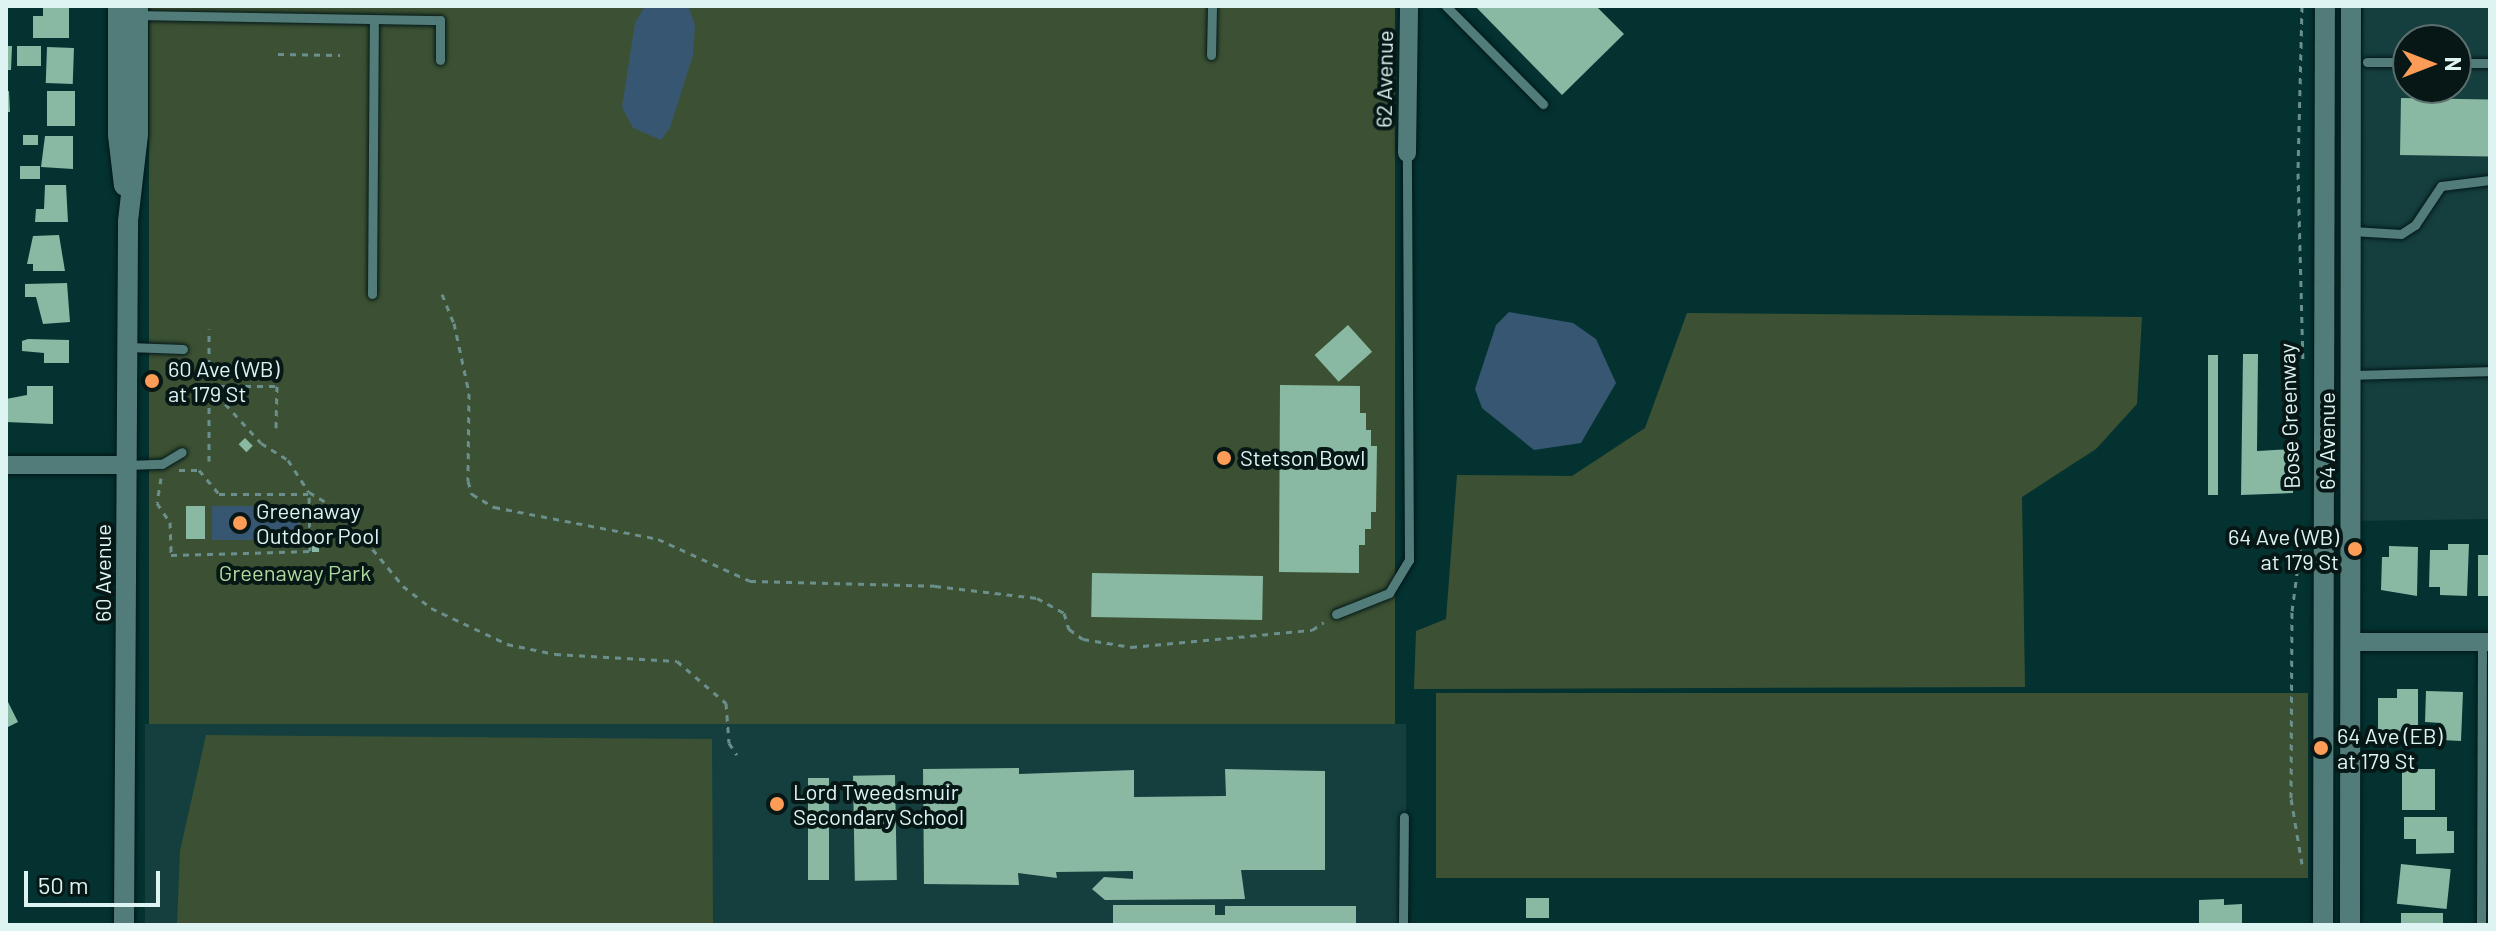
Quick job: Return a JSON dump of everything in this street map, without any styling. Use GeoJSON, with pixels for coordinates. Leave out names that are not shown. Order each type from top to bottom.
{"type":"FeatureCollection","features":[{"type":"Feature","properties":{"kind":"main road","name":"64 Avenue"},"geometry":{"type":"LineString","coordinates":[[2323,925],[2316,882],[2325,6]]}},
{"type":"Feature","properties":{"kind":"main road","name":"64 Avenue"},"geometry":{"type":"LineString","coordinates":[[2350,925],[2351,6]]}},
{"type":"Feature","properties":{"kind":"main road","name":"60 Avenue"},"geometry":{"type":"LineString","coordinates":[[124,925],[128,221],[118,135],[131,9]]}},
{"type":"Feature","properties":{"kind":"street","name":"62 Avenue"},"geometry":{"type":"LineString","coordinates":[[1407,153],[1409,6]]}},
{"type":"Feature","properties":{"kind":"street"},"geometry":{"type":"LineString","coordinates":[[6,465],[127,465]]}},
{"type":"Feature","properties":{"kind":"street"},"geometry":{"type":"LineString","coordinates":[[2350,642],[2486,642]]}},
{"type":"Feature","properties":{"kind":"lane"},"geometry":{"type":"LineString","coordinates":[[1211,55],[1212,6]]}},
{"type":"Feature","properties":{"kind":"lane"},"geometry":{"type":"LineString","coordinates":[[1446,6],[1543,104]]}},
{"type":"Feature","properties":{"kind":"lane"},"geometry":{"type":"LineString","coordinates":[[131,9],[273,11],[374,20],[440,20],[440,60]]}},
{"type":"Feature","properties":{"kind":"lane"},"geometry":{"type":"LineString","coordinates":[[372,294],[374,20]]}},
{"type":"Feature","properties":{"kind":"lane"},"geometry":{"type":"LineString","coordinates":[[2367,62],[2392,62]]}},
{"type":"Feature","properties":{"kind":"lane"},"geometry":{"type":"LineString","coordinates":[[1336,614],[1389,593],[1409,560],[1407,153]]}},
{"type":"Feature","properties":{"kind":"lane"},"geometry":{"type":"LineString","coordinates":[[2352,231],[2401,234],[2415,225],[2441,186],[2490,180]]}},
{"type":"Feature","properties":{"kind":"lane"},"geometry":{"type":"LineString","coordinates":[[128,347],[183,349]]}},
{"type":"Feature","properties":{"kind":"lane"},"geometry":{"type":"LineString","coordinates":[[2351,375],[2490,371]]}},
{"type":"Feature","properties":{"kind":"lane"},"geometry":{"type":"LineString","coordinates":[[127,465],[162,464],[182,452]]}},
{"type":"Feature","properties":{"kind":"lane"},"geometry":{"type":"LineString","coordinates":[[2481,925],[2486,642]]}},
{"type":"Feature","properties":{"kind":"lane"},"geometry":{"type":"LineString","coordinates":[[1403,925],[1404,817]]}},
{"type":"Feature","properties":{"kind":"path","name":"Bose Greenway"},"geometry":{"type":"LineString","coordinates":[[2302,6],[2298,173],[2304,370]]}},
{"type":"Feature","properties":{"kind":"path"},"geometry":{"type":"LineString","coordinates":[[278,54],[340,55]]}},
{"type":"Feature","properties":{"kind":"path"},"geometry":{"type":"LineString","coordinates":[[442,294],[454,323],[469,393],[468,481],[472,494],[494,507],[658,539],[750,581],[935,586],[1037,598],[1064,613],[1069,629],[1083,639],[1131,647],[1312,630],[1336,614]]}},
{"type":"Feature","properties":{"kind":"path"},"geometry":{"type":"LineString","coordinates":[[209,329],[209,461]]}},
{"type":"Feature","properties":{"kind":"path"},"geometry":{"type":"LineString","coordinates":[[209,386],[277,386],[276,428]]}},
{"type":"Feature","properties":{"kind":"path"},"geometry":{"type":"LineString","coordinates":[[209,386],[261,443],[288,460],[310,494],[342,512],[403,586],[467,629],[555,654],[677,661],[726,703],[729,743],[737,755]]}},
{"type":"Feature","properties":{"kind":"path"},"geometry":{"type":"LineString","coordinates":[[183,470],[199,470],[219,494],[310,494],[310,551],[171,555],[170,522],[157,503],[160,479],[183,470]]}},
{"type":"Feature","properties":{"kind":"path","name":"Bose Greenway"},"geometry":{"type":"LineString","coordinates":[[2305,519],[2292,611],[2291,798],[2316,882]]}},
{"type":"Feature","properties":{"kind":"shaded area"},"geometry":{"type":"Polygon","coordinates":[[[645,6],[688,6],[695,25],[693,55],[670,128],[661,140],[633,128],[622,107],[635,23],[645,6]]]}},
{"type":"Feature","properties":{"kind":"shaded area"},"geometry":{"type":"Polygon","coordinates":[[[2363,6],[2490,6],[2490,519],[2353,521],[2363,6]]]}},
{"type":"Feature","properties":{"kind":"shaded area"},"geometry":{"type":"Polygon","coordinates":[[[1509,312],[1573,323],[1596,339],[1616,383],[1581,443],[1534,450],[1482,408],[1475,389],[1496,325],[1509,312]]]}},
{"type":"Feature","properties":{"kind":"shaded area"},"geometry":{"type":"Polygon","coordinates":[[[212,506],[300,506],[300,540],[212,540],[212,506]]]}},
{"type":"Feature","properties":{"kind":"shaded area","name":"Lord Tweedsmuir Secondary School"},"geometry":{"type":"Polygon","coordinates":[[[145,724],[1406,724],[1406,925],[145,925],[145,724]]]}},
{"type":"Feature","properties":{"kind":"green space","name":"Greenaway Park"},"geometry":{"type":"Polygon","coordinates":[[[149,6],[1395,6],[1395,724],[149,724],[149,6]]]}},
{"type":"Feature","properties":{"kind":"green space"},"geometry":{"type":"Polygon","coordinates":[[[1687,313],[2142,317],[2137,404],[2096,449],[2022,497],[2025,687],[1414,689],[1416,631],[1446,619],[1457,475],[1572,476],[1645,428],[1687,313]]]}},
{"type":"Feature","properties":{"kind":"green space"},"geometry":{"type":"Polygon","coordinates":[[[1436,693],[2308,693],[2308,878],[1436,878],[1436,693]]]}},
{"type":"Feature","properties":{"kind":"green space"},"geometry":{"type":"Polygon","coordinates":[[[206,735],[712,739],[713,925],[177,925],[180,851],[206,735]]]}},
{"type":"Feature","properties":{"kind":"building"},"geometry":{"type":"Polygon","coordinates":[[[43,6],[69,6],[69,38],[33,38],[33,16],[43,16],[43,6]]]}},
{"type":"Feature","properties":{"kind":"building"},"geometry":{"type":"Polygon","coordinates":[[[1475,6],[1596,6],[1624,34],[1562,95],[1475,6]]]}},
{"type":"Feature","properties":{"kind":"building"},"geometry":{"type":"Polygon","coordinates":[[[6,46],[12,46],[11,70],[6,70],[6,46]]]}},
{"type":"Feature","properties":{"kind":"building"},"geometry":{"type":"Polygon","coordinates":[[[17,46],[41,46],[41,66],[17,66],[17,46]]]}},
{"type":"Feature","properties":{"kind":"building"},"geometry":{"type":"Polygon","coordinates":[[[47,47],[74,48],[73,84],[46,83],[47,47]]]}},
{"type":"Feature","properties":{"kind":"building"},"geometry":{"type":"Polygon","coordinates":[[[6,91],[9,91],[10,112],[6,112],[6,91]]]}},
{"type":"Feature","properties":{"kind":"building"},"geometry":{"type":"Polygon","coordinates":[[[47,91],[75,91],[75,126],[47,126],[47,91]]]}},
{"type":"Feature","properties":{"kind":"building"},"geometry":{"type":"Polygon","coordinates":[[[2472,99],[2490,100],[2489,157],[2400,155],[2401,104],[2472,104],[2472,99]]]}},
{"type":"Feature","properties":{"kind":"building"},"geometry":{"type":"Polygon","coordinates":[[[23,135],[38,135],[38,145],[23,145],[23,135]]]}},
{"type":"Feature","properties":{"kind":"building"},"geometry":{"type":"Polygon","coordinates":[[[45,136],[73,136],[73,169],[41,167],[45,136]]]}},
{"type":"Feature","properties":{"kind":"building"},"geometry":{"type":"Polygon","coordinates":[[[20,166],[40,166],[40,179],[20,179],[20,166]]]}},
{"type":"Feature","properties":{"kind":"building"},"geometry":{"type":"Polygon","coordinates":[[[45,185],[66,185],[68,222],[35,222],[36,209],[44,209],[45,185]]]}},
{"type":"Feature","properties":{"kind":"building"},"geometry":{"type":"Polygon","coordinates":[[[59,235],[65,271],[33,271],[33,264],[27,264],[33,236],[59,235]]]}},
{"type":"Feature","properties":{"kind":"building"},"geometry":{"type":"Polygon","coordinates":[[[67,283],[70,322],[43,324],[36,297],[25,297],[25,284],[67,283]]]}},
{"type":"Feature","properties":{"kind":"building"},"geometry":{"type":"Polygon","coordinates":[[[1348,325],[1372,352],[1339,382],[1315,355],[1348,325]]]}},
{"type":"Feature","properties":{"kind":"building"},"geometry":{"type":"Polygon","coordinates":[[[69,340],[69,363],[44,363],[44,353],[22,351],[22,341],[69,340]]]}},
{"type":"Feature","properties":{"kind":"building"},"geometry":{"type":"Polygon","coordinates":[[[2243,354],[2258,354],[2257,451],[2293,449],[2293,493],[2241,495],[2243,354]]]}},
{"type":"Feature","properties":{"kind":"building"},"geometry":{"type":"Polygon","coordinates":[[[2208,355],[2218,355],[2218,495],[2208,495],[2208,355]]]}},
{"type":"Feature","properties":{"kind":"building"},"geometry":{"type":"Polygon","coordinates":[[[1280,385],[1360,386],[1360,413],[1366,413],[1366,430],[1371,430],[1371,446],[1377,446],[1376,512],[1371,512],[1371,529],[1365,529],[1365,545],[1359,545],[1359,573],[1279,572],[1280,385]]]}},
{"type":"Feature","properties":{"kind":"building"},"geometry":{"type":"Polygon","coordinates":[[[27,386],[53,386],[53,424],[6,422],[6,399],[27,395],[27,386]]]}},
{"type":"Feature","properties":{"kind":"building"},"geometry":{"type":"Polygon","coordinates":[[[245,438],[253,446],[246,452],[239,444],[245,438]]]}},
{"type":"Feature","properties":{"kind":"building"},"geometry":{"type":"Polygon","coordinates":[[[186,506],[205,506],[205,539],[186,539],[186,506]]]}},
{"type":"Feature","properties":{"kind":"building"},"geometry":{"type":"Polygon","coordinates":[[[312,544],[319,544],[319,552],[312,552],[312,544]]]}},
{"type":"Feature","properties":{"kind":"building"},"geometry":{"type":"Polygon","coordinates":[[[2448,544],[2469,544],[2467,596],[2440,595],[2440,587],[2429,587],[2430,550],[2448,550],[2448,544]]]}},
{"type":"Feature","properties":{"kind":"building"},"geometry":{"type":"Polygon","coordinates":[[[2389,546],[2418,547],[2417,596],[2381,590],[2382,557],[2389,557],[2389,546]]]}},
{"type":"Feature","properties":{"kind":"building"},"geometry":{"type":"Polygon","coordinates":[[[2478,555],[2490,555],[2490,596],[2478,596],[2478,555]]]}},
{"type":"Feature","properties":{"kind":"building"},"geometry":{"type":"Polygon","coordinates":[[[1092,573],[1263,576],[1262,620],[1091,617],[1092,573]]]}},
{"type":"Feature","properties":{"kind":"building"},"geometry":{"type":"Polygon","coordinates":[[[2397,689],[2418,689],[2418,733],[2396,733],[2396,746],[2378,746],[2378,698],[2397,698],[2397,689]]]}},
{"type":"Feature","properties":{"kind":"building"},"geometry":{"type":"Polygon","coordinates":[[[2426,691],[2463,692],[2461,741],[2441,740],[2441,723],[2425,722],[2426,691]]]}},
{"type":"Feature","properties":{"kind":"building"},"geometry":{"type":"Polygon","coordinates":[[[6,698],[18,722],[6,728],[6,698]]]}},
{"type":"Feature","properties":{"kind":"building"},"geometry":{"type":"Polygon","coordinates":[[[1019,768],[1019,774],[1134,770],[1134,797],[1226,796],[1225,769],[1325,771],[1325,870],[1241,870],[1245,899],[1105,900],[1092,889],[1104,877],[1133,879],[1133,871],[1056,872],[1057,878],[1018,873],[1019,885],[924,884],[923,769],[1019,768]]]}},
{"type":"Feature","properties":{"kind":"building"},"geometry":{"type":"Polygon","coordinates":[[[2402,769],[2435,769],[2435,810],[2402,810],[2402,769]]]}},
{"type":"Feature","properties":{"kind":"building"},"geometry":{"type":"Polygon","coordinates":[[[895,775],[897,880],[855,881],[853,776],[895,775]]]}},
{"type":"Feature","properties":{"kind":"building"},"geometry":{"type":"Polygon","coordinates":[[[808,778],[829,778],[829,880],[808,880],[808,778]]]}},
{"type":"Feature","properties":{"kind":"building"},"geometry":{"type":"Polygon","coordinates":[[[2404,817],[2447,817],[2447,831],[2454,831],[2454,853],[2416,854],[2416,839],[2404,839],[2404,817]]]}},
{"type":"Feature","properties":{"kind":"building"},"geometry":{"type":"Polygon","coordinates":[[[2401,864],[2451,869],[2447,909],[2397,904],[2401,864]]]}},
{"type":"Feature","properties":{"kind":"building"},"geometry":{"type":"Polygon","coordinates":[[[1526,898],[1549,898],[1549,918],[1526,918],[1526,898]]]}},
{"type":"Feature","properties":{"kind":"building"},"geometry":{"type":"Polygon","coordinates":[[[2224,899],[2224,905],[2242,904],[2242,925],[2199,925],[2199,900],[2224,899]]]}},
{"type":"Feature","properties":{"kind":"building"},"geometry":{"type":"Polygon","coordinates":[[[1113,905],[1215,905],[1215,915],[1225,915],[1225,906],[1356,906],[1356,925],[1113,925],[1113,905]]]}},
{"type":"Feature","properties":{"kind":"building"},"geometry":{"type":"Polygon","coordinates":[[[2401,913],[2443,913],[2443,925],[2401,925],[2401,913]]]}},
{"type":"Feature","properties":{"kind":"place","name":"60 Ave (WB) at 179 St"},"geometry":{"type":"Point","coordinates":[152,381]}},
{"type":"Feature","properties":{"kind":"place","name":"Stetson Bowl"},"geometry":{"type":"Point","coordinates":[1224,458]}},
{"type":"Feature","properties":{"kind":"place","name":"Greenaway Outdoor Pool"},"geometry":{"type":"Point","coordinates":[240,523]}},
{"type":"Feature","properties":{"kind":"place","name":"64 Ave (WB) at 179 St"},"geometry":{"type":"Point","coordinates":[2355,549]}},
{"type":"Feature","properties":{"kind":"place","name":"64 Ave (EB) at 179 St"},"geometry":{"type":"Point","coordinates":[2321,748]}},
{"type":"Feature","properties":{"kind":"place","name":"Lord Tweedsmuir Secondary School"},"geometry":{"type":"Point","coordinates":[777,804]}}]}
